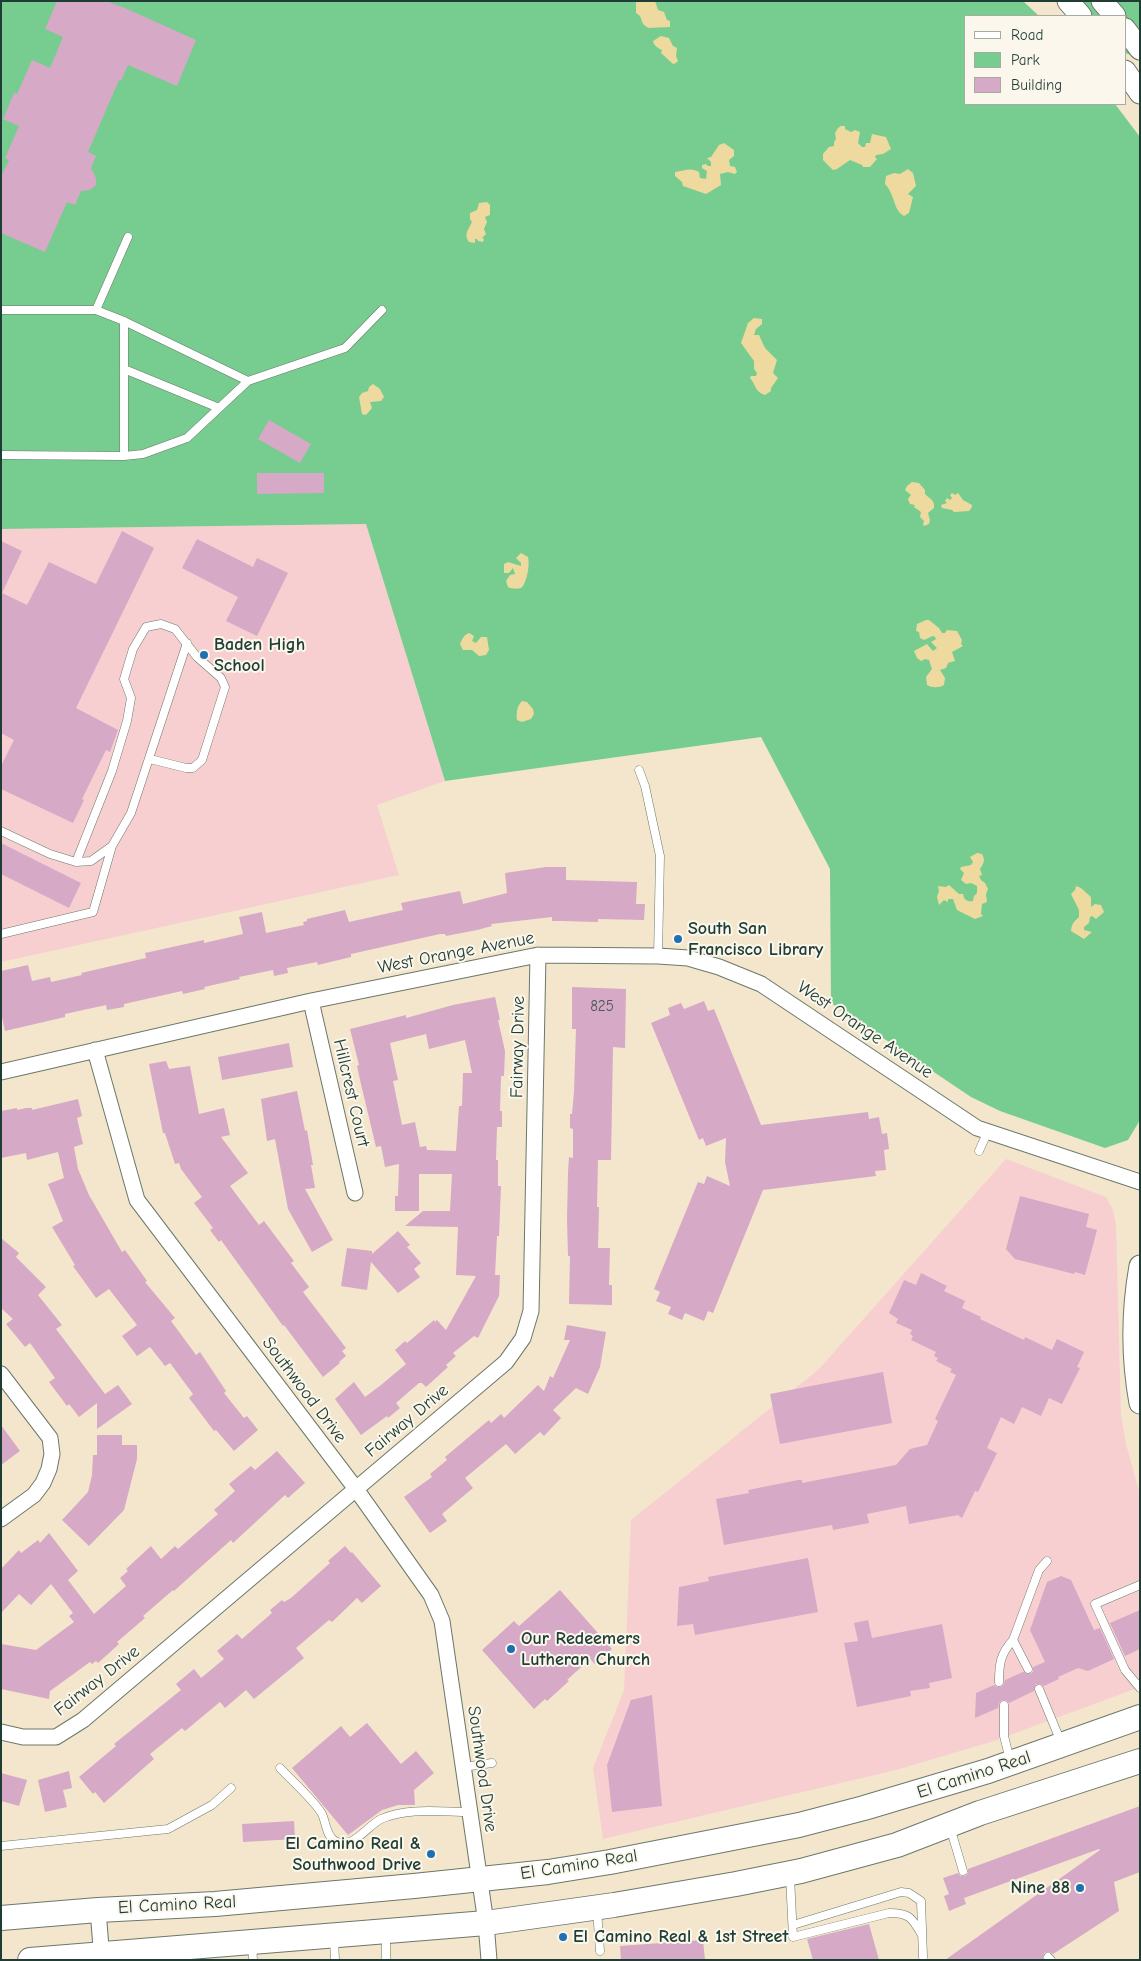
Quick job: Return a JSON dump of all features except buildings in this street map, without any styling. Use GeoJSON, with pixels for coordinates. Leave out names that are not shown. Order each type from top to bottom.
{"type":"FeatureCollection","features":[{"type":"Feature","properties":{"kind":"main road"},"geometry":{"type":"LineString","coordinates":[[1068,1],[1080,15]]}},
{"type":"Feature","properties":{"kind":"main road"},"geometry":{"type":"LineString","coordinates":[[1102,1],[1114,15]]}},
{"type":"Feature","properties":{"kind":"main road"},"geometry":{"type":"LineString","coordinates":[[1126,30],[1140,49]]}},
{"type":"Feature","properties":{"kind":"main road"},"geometry":{"type":"LineString","coordinates":[[1126,72],[1140,93]]}},
{"type":"Feature","properties":{"kind":"main road"},"geometry":{"type":"LineString","coordinates":[[1140,1266],[1135,1310],[1135,1342],[1140,1403]]}},
{"type":"Feature","properties":{"kind":"main road","name":"El Camino Real"},"geometry":{"type":"LineString","coordinates":[[1,1918],[98,1910],[215,1904],[548,1872],[610,1862],[799,1825],[928,1790],[1010,1764],[1140,1717]]}},
{"type":"Feature","properties":{"kind":"main road"},"geometry":{"type":"LineString","coordinates":[[30,1960],[252,1951],[333,1934],[486,1923],[597,1908],[727,1886],[790,1873],[897,1845],[980,1813],[1140,1761]]}},
{"type":"Feature","properties":{"kind":"street","name":"West Orange Avenue"},"geometry":{"type":"LineString","coordinates":[[1,1072],[311,1001],[538,955],[688,958],[719,967],[761,984],[978,1128],[1140,1182]]}},
{"type":"Feature","properties":{"kind":"street","name":"Fairway Drive"},"geometry":{"type":"LineString","coordinates":[[1,1732],[23,1737],[56,1736],[83,1720],[506,1362],[523,1338],[531,1311],[538,955]]}},
{"type":"Feature","properties":{"kind":"street","name":"Hillcrest Court"},"geometry":{"type":"LineString","coordinates":[[311,1001],[355,1194]]}},
{"type":"Feature","properties":{"kind":"street","name":"Southwood Drive"},"geometry":{"type":"LineString","coordinates":[[95,1050],[137,1200],[356,1489],[431,1595],[442,1621],[486,1923],[489,1960]]}},
{"type":"Feature","properties":{"kind":"street"},"geometry":{"type":"LineString","coordinates":[[1,1374],[50,1438],[52,1454],[49,1469],[43,1483],[34,1495],[1,1519]]}},
{"type":"Feature","properties":{"kind":"street"},"geometry":{"type":"LineString","coordinates":[[98,1910],[102,1957]]}},
{"type":"Feature","properties":{"kind":"lane"},"geometry":{"type":"LineString","coordinates":[[96,310],[128,238]]}},
{"type":"Feature","properties":{"kind":"lane"},"geometry":{"type":"LineString","coordinates":[[1,310],[96,310],[124,321],[248,381]]}},
{"type":"Feature","properties":{"kind":"lane"},"geometry":{"type":"LineString","coordinates":[[1,455],[124,456],[143,454],[187,438],[248,381],[344,348],[382,310]]}},
{"type":"Feature","properties":{"kind":"lane"},"geometry":{"type":"LineString","coordinates":[[124,321],[126,410],[124,456]]}},
{"type":"Feature","properties":{"kind":"lane"},"geometry":{"type":"LineString","coordinates":[[124,369],[219,408]]}},
{"type":"Feature","properties":{"kind":"lane"},"geometry":{"type":"LineString","coordinates":[[76,862],[112,772],[127,721],[131,698],[124,679],[133,649],[146,627],[160,624],[175,629],[197,657],[220,678],[224,687],[202,760],[193,768],[186,768],[150,759]]}},
{"type":"Feature","properties":{"kind":"lane"},"geometry":{"type":"LineString","coordinates":[[1,934],[93,912],[112,846],[131,813],[187,642]]}},
{"type":"Feature","properties":{"kind":"lane"},"geometry":{"type":"LineString","coordinates":[[639,770],[645,786],[660,856],[658,956]]}},
{"type":"Feature","properties":{"kind":"lane"},"geometry":{"type":"LineString","coordinates":[[1,831],[50,854],[76,862],[91,861],[112,846]]}},
{"type":"Feature","properties":{"kind":"lane"},"geometry":{"type":"LineString","coordinates":[[979,1152],[988,1131]]}},
{"type":"Feature","properties":{"kind":"lane"},"geometry":{"type":"LineString","coordinates":[[999,1682],[998,1664],[1004,1650],[1012,1640],[1039,1570],[1047,1561]]}},
{"type":"Feature","properties":{"kind":"lane"},"geometry":{"type":"LineString","coordinates":[[1140,1585],[1095,1604],[1125,1670],[1140,1688]]}},
{"type":"Feature","properties":{"kind":"lane"},"geometry":{"type":"LineString","coordinates":[[1012,1640],[1028,1670]]}},
{"type":"Feature","properties":{"kind":"lane"},"geometry":{"type":"LineString","coordinates":[[1039,1689],[1062,1746]]}},
{"type":"Feature","properties":{"kind":"lane"},"geometry":{"type":"LineString","coordinates":[[1004,1705],[1004,1736],[1010,1764]]}},
{"type":"Feature","properties":{"kind":"lane"},"geometry":{"type":"LineString","coordinates":[[463,1767],[492,1763]]}},
{"type":"Feature","properties":{"kind":"lane"},"geometry":{"type":"LineString","coordinates":[[280,1768],[321,1813],[332,1838],[340,1843],[350,1842],[380,1820],[396,1814],[470,1812]]}},
{"type":"Feature","properties":{"kind":"lane"},"geometry":{"type":"LineString","coordinates":[[1,1846],[121,1832],[168,1829],[212,1805],[231,1788]]}},
{"type":"Feature","properties":{"kind":"lane"},"geometry":{"type":"LineString","coordinates":[[949,1825],[963,1871]]}},
{"type":"Feature","properties":{"kind":"lane"},"geometry":{"type":"LineString","coordinates":[[790,1873],[793,1936],[889,1913],[901,1913],[912,1917],[922,1935]]}},
{"type":"Feature","properties":{"kind":"lane"},"geometry":{"type":"LineString","coordinates":[[792,1924],[901,1892],[909,1893],[921,1902],[923,1957]]}},
{"type":"Feature","properties":{"kind":"lane"},"geometry":{"type":"LineString","coordinates":[[597,1908],[600,1951]]}},
{"type":"Feature","properties":{"kind":"lane"},"geometry":{"type":"LineString","coordinates":[[386,1930],[386,1960]]}},
{"type":"Feature","properties":{"kind":"lane"},"geometry":{"type":"LineString","coordinates":[[333,1934],[335,1960]]}},
{"type":"Feature","properties":{"kind":"shaded area","name":"Baden High School"},"geometry":{"type":"Polygon","coordinates":[[[366,524],[445,781],[377,805],[399,875],[1,962],[1,529],[366,524]]]}},
{"type":"Feature","properties":{"kind":"shaded area"},"geometry":{"type":"Polygon","coordinates":[[[1006,1159],[1106,1197],[1113,1210],[1116,1225],[1121,1415],[1126,1444],[1140,1495],[1140,1687],[994,1741],[896,1770],[603,1839],[593,1768],[624,1690],[631,1520],[819,1369],[1006,1159]]]}},
{"type":"Feature","properties":{"kind":"green space"},"geometry":{"type":"Polygon","coordinates":[[[1,1],[1023,1],[1038,15],[964,15],[964,105],[1116,105],[1140,137],[1140,1120],[1128,1140],[1105,1148],[1000,1111],[971,1097],[831,1003],[830,869],[761,737],[445,781],[366,524],[1,529],[1,1]]]}},
{"type":"Feature","properties":{"kind":"green space"},"geometry":{"type":"Polygon","coordinates":[[[1078,1],[1140,1],[1140,58],[1126,53],[1126,15],[1090,15],[1078,1]]]}},
{"type":"Feature","properties":{"kind":"sand"},"geometry":{"type":"Polygon","coordinates":[[[636,1],[655,1],[658,10],[664,12],[667,20],[670,21],[670,27],[648,28],[636,13],[636,1]]]}},
{"type":"Feature","properties":{"kind":"sand"},"geometry":{"type":"Polygon","coordinates":[[[661,36],[669,38],[673,46],[677,48],[676,56],[678,61],[676,63],[673,64],[661,53],[662,50],[654,44],[653,41],[661,36]]]}},
{"type":"Feature","properties":{"kind":"sand"},"geometry":{"type":"Polygon","coordinates":[[[841,126],[845,126],[845,129],[851,132],[855,130],[860,132],[858,143],[862,147],[865,147],[866,143],[870,143],[872,134],[886,137],[891,149],[883,154],[876,155],[877,159],[870,167],[863,167],[850,160],[833,170],[823,160],[823,154],[829,147],[834,146],[835,133],[841,126]]]}},
{"type":"Feature","properties":{"kind":"sand"},"geometry":{"type":"Polygon","coordinates":[[[724,143],[734,150],[734,156],[729,160],[730,166],[735,167],[737,172],[735,174],[728,172],[720,174],[721,185],[706,194],[683,186],[682,182],[675,176],[675,172],[692,170],[699,172],[700,178],[706,179],[707,171],[702,168],[702,165],[711,166],[711,162],[707,158],[711,157],[719,145],[724,143]]]}},
{"type":"Feature","properties":{"kind":"sand"},"geometry":{"type":"Polygon","coordinates":[[[908,169],[913,173],[916,186],[908,194],[913,197],[909,213],[904,216],[898,210],[891,192],[885,184],[886,176],[894,173],[900,174],[908,169]]]}},
{"type":"Feature","properties":{"kind":"sand"},"geometry":{"type":"Polygon","coordinates":[[[487,202],[490,205],[490,215],[485,217],[487,222],[484,229],[486,234],[482,238],[484,239],[483,242],[475,239],[475,243],[469,242],[467,234],[472,222],[470,213],[477,210],[479,203],[487,202]]]}},
{"type":"Feature","properties":{"kind":"sand"},"geometry":{"type":"Polygon","coordinates":[[[754,318],[762,319],[762,324],[756,329],[754,335],[759,335],[765,348],[777,360],[773,373],[778,378],[771,391],[765,395],[757,390],[750,378],[751,376],[756,376],[757,373],[754,369],[754,361],[741,343],[748,323],[754,318]]]}},
{"type":"Feature","properties":{"kind":"sand"},"geometry":{"type":"Polygon","coordinates":[[[373,384],[380,389],[384,397],[381,401],[370,402],[372,408],[366,415],[362,414],[359,397],[362,393],[368,391],[369,387],[373,384]]]}},
{"type":"Feature","properties":{"kind":"sand"},"geometry":{"type":"Polygon","coordinates":[[[912,482],[919,483],[925,490],[925,494],[934,503],[934,508],[928,513],[929,524],[924,526],[924,521],[920,517],[921,512],[914,507],[915,505],[910,504],[908,499],[911,495],[905,490],[912,482]]]}},
{"type":"Feature","properties":{"kind":"sand"},"geometry":{"type":"Polygon","coordinates":[[[952,493],[955,495],[958,493],[963,500],[972,505],[969,511],[954,512],[942,508],[941,505],[947,503],[945,501],[947,498],[950,500],[952,498],[950,495],[952,493]]]}},
{"type":"Feature","properties":{"kind":"sand"},"geometry":{"type":"Polygon","coordinates":[[[521,553],[528,557],[529,560],[526,580],[520,588],[509,588],[506,581],[510,575],[515,574],[513,568],[509,573],[504,573],[504,564],[508,562],[521,566],[521,563],[516,558],[521,553]]]}},
{"type":"Feature","properties":{"kind":"sand"},"geometry":{"type":"Polygon","coordinates":[[[929,620],[939,628],[942,633],[945,633],[947,630],[957,631],[962,640],[961,644],[963,646],[952,652],[955,661],[948,663],[946,668],[940,670],[945,678],[944,685],[938,687],[927,685],[926,677],[932,669],[929,660],[921,661],[917,658],[914,651],[927,644],[933,651],[937,648],[931,642],[936,639],[935,637],[924,640],[920,638],[919,632],[916,631],[917,624],[929,620]]]}},
{"type":"Feature","properties":{"kind":"sand"},"geometry":{"type":"Polygon","coordinates":[[[469,633],[474,636],[472,641],[476,643],[481,637],[487,637],[489,650],[486,655],[479,656],[472,650],[463,650],[460,644],[463,637],[469,633]]]}},
{"type":"Feature","properties":{"kind":"sand"},"geometry":{"type":"Polygon","coordinates":[[[522,701],[527,702],[533,709],[534,714],[531,719],[522,722],[517,720],[517,715],[518,707],[522,701]]]}},
{"type":"Feature","properties":{"kind":"sand"},"geometry":{"type":"Polygon","coordinates":[[[977,853],[982,854],[984,859],[980,869],[982,875],[979,876],[988,889],[986,894],[987,902],[982,904],[981,914],[983,916],[975,919],[957,910],[953,899],[948,899],[948,902],[944,900],[939,905],[937,897],[938,886],[946,887],[949,885],[959,894],[963,894],[966,900],[973,901],[977,893],[977,886],[971,883],[966,884],[961,880],[964,873],[960,869],[961,867],[971,865],[973,862],[970,857],[977,853]]]}},
{"type":"Feature","properties":{"kind":"sand"},"geometry":{"type":"Polygon","coordinates":[[[1076,886],[1091,897],[1091,907],[1095,904],[1101,905],[1104,912],[1096,919],[1092,916],[1090,917],[1089,923],[1084,927],[1084,930],[1092,932],[1084,939],[1071,931],[1073,923],[1079,917],[1079,910],[1071,894],[1076,886]]]}},
{"type":"Feature","properties":{"kind":"place","name":"Baden High School"},"geometry":{"type":"Point","coordinates":[204,655]}},
{"type":"Feature","properties":{"kind":"place","name":"South San Francisco Library"},"geometry":{"type":"Point","coordinates":[678,939]}},
{"type":"Feature","properties":{"kind":"place","name":"Our Redeemers Lutheran Church"},"geometry":{"type":"Point","coordinates":[511,1649]}},
{"type":"Feature","properties":{"kind":"place","name":"El Camino Real & Southwood Drive"},"geometry":{"type":"Point","coordinates":[431,1854]}},
{"type":"Feature","properties":{"kind":"place","name":"Nine 88"},"geometry":{"type":"Point","coordinates":[1080,1888]}},
{"type":"Feature","properties":{"kind":"place","name":"El Camino Real & 1st Street"},"geometry":{"type":"Point","coordinates":[563,1937]}}]}
